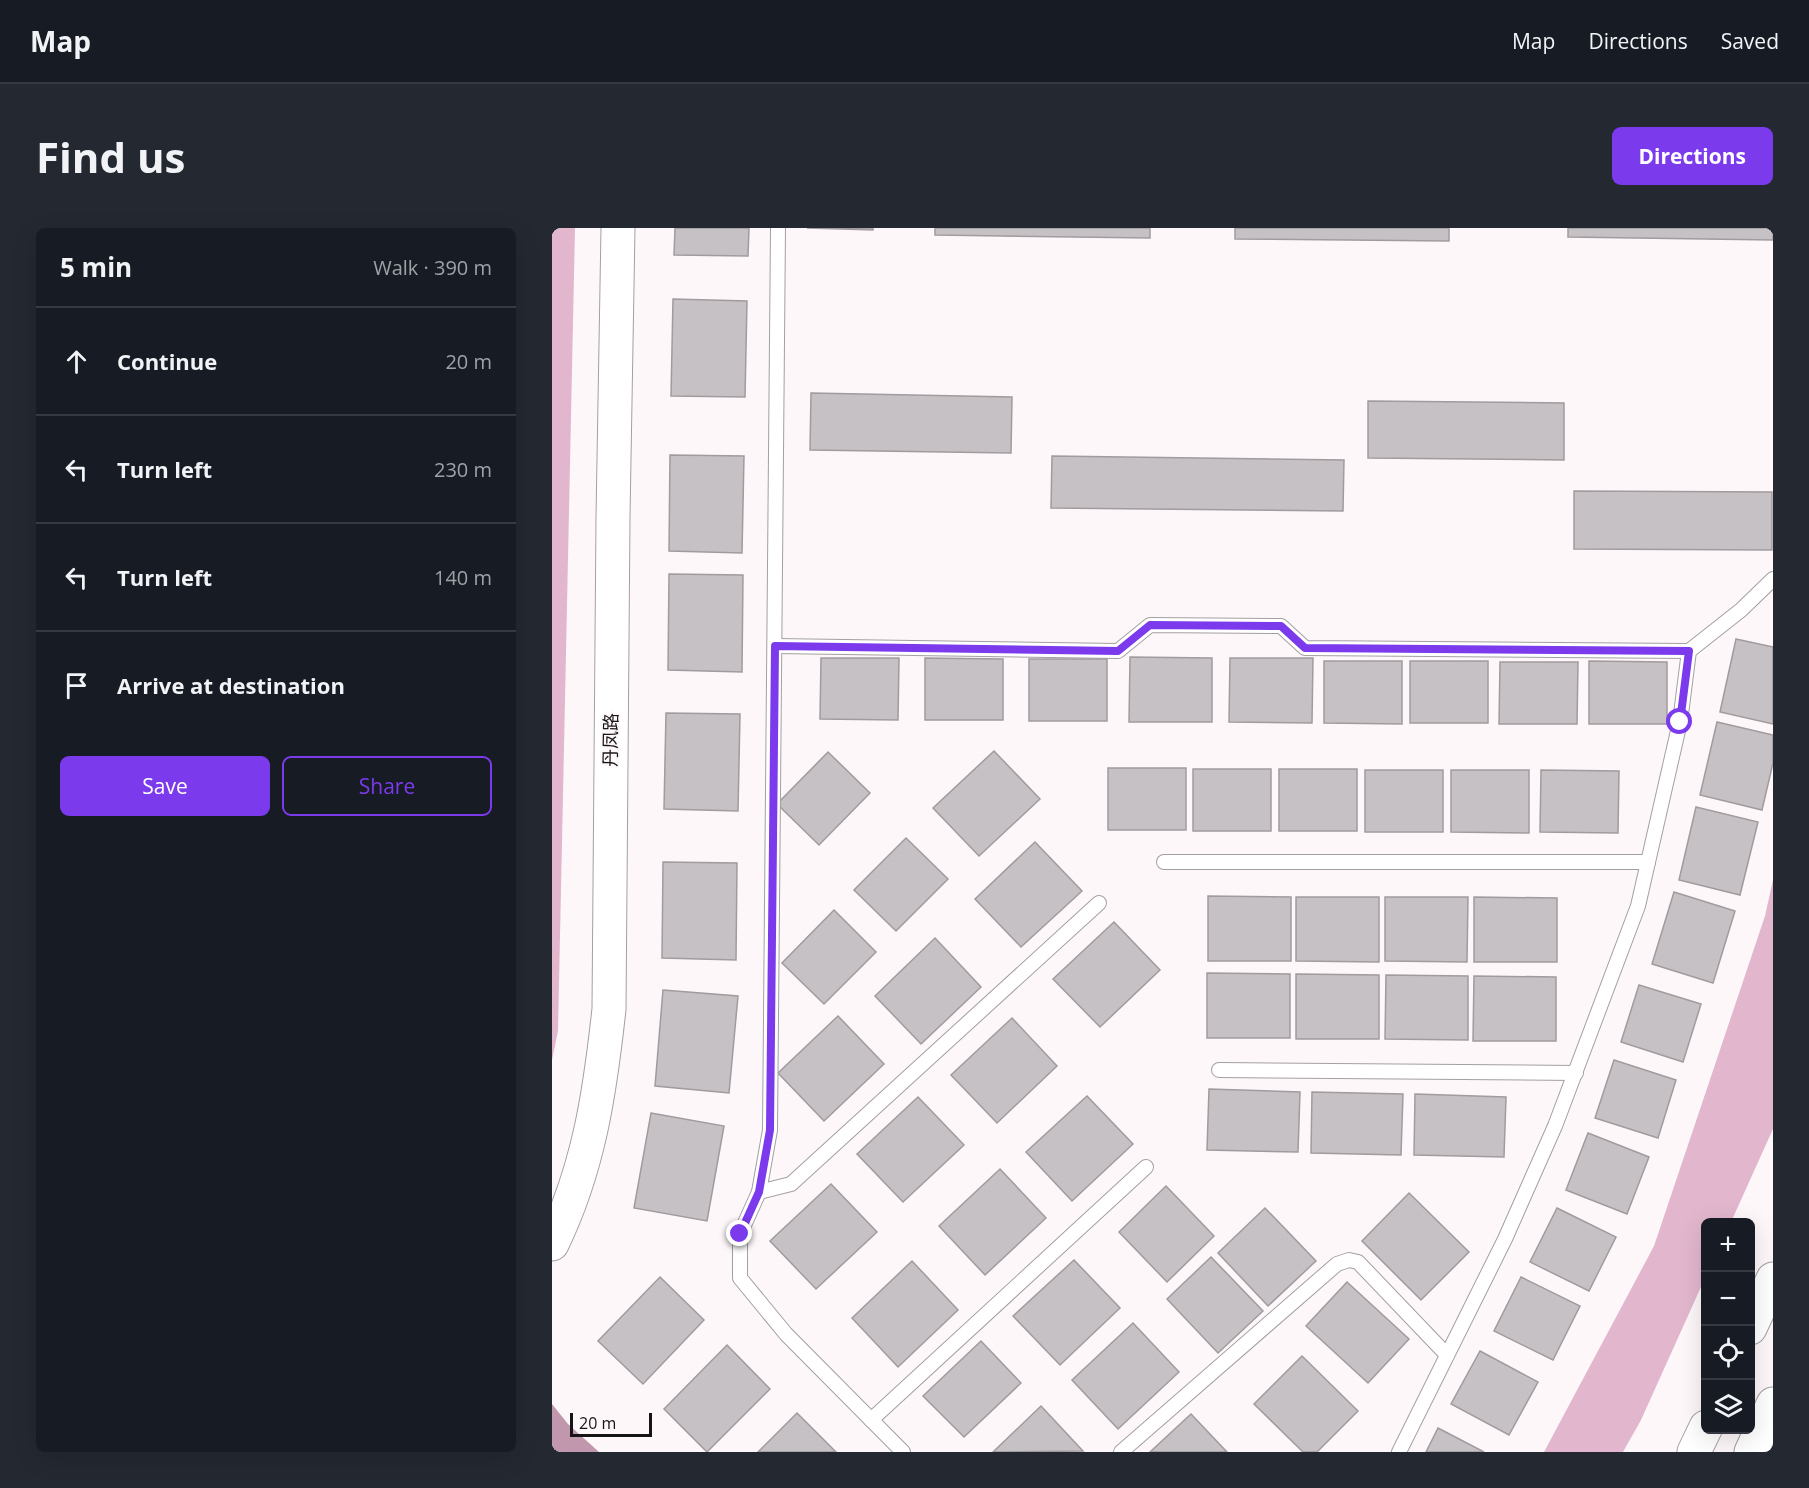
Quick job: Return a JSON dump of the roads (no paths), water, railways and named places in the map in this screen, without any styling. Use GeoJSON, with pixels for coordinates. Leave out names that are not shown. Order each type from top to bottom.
{"type":"FeatureCollection","features":[{"type":"Feature","properties":{"kind":"main road","name":"丹凤路"},"geometry":{"type":"LineString","coordinates":[[552,1244],[561,1226],[587,1152],[601,1085],[609,1009],[618,228]]}},
{"type":"Feature","properties":{"kind":"main road"},"geometry":{"type":"LineString","coordinates":[[1751,1326],[1773,1279]]}},
{"type":"Feature","properties":{"kind":"main road"},"geometry":{"type":"LineString","coordinates":[[1751,1452],[1773,1404]]}},
{"type":"Feature","properties":{"kind":"main road"},"geometry":{"type":"LineString","coordinates":[[1694,1452],[1703,1434]]}},
{"type":"Feature","properties":{"kind":"lane"},"geometry":{"type":"LineString","coordinates":[[778,228],[770,1130],[759,1192],[740,1234],[740,1278],[786,1334],[903,1452]]}},
{"type":"Feature","properties":{"kind":"lane"},"geometry":{"type":"LineString","coordinates":[[775,646],[1118,651],[1150,625],[1281,626],[1305,648],[1689,651],[1741,610],[1773,579]]}},
{"type":"Feature","properties":{"kind":"lane"},"geometry":{"type":"LineString","coordinates":[[1399,1452],[1505,1239],[1576,1073],[1638,906],[1680,722],[1689,651]]}},
{"type":"Feature","properties":{"kind":"lane"},"geometry":{"type":"LineString","coordinates":[[1164,862],[1648,862]]}},
{"type":"Feature","properties":{"kind":"lane"},"geometry":{"type":"LineString","coordinates":[[759,1192],[791,1184],[1099,903]]}},
{"type":"Feature","properties":{"kind":"lane"},"geometry":{"type":"LineString","coordinates":[[1219,1070],[1576,1073]]}},
{"type":"Feature","properties":{"kind":"lane"},"geometry":{"type":"LineString","coordinates":[[871,1420],[1146,1167]]}},
{"type":"Feature","properties":{"kind":"lane"},"geometry":{"type":"LineString","coordinates":[[1121,1452],[1337,1264],[1349,1260],[1358,1262],[1447,1355]]}}]}
